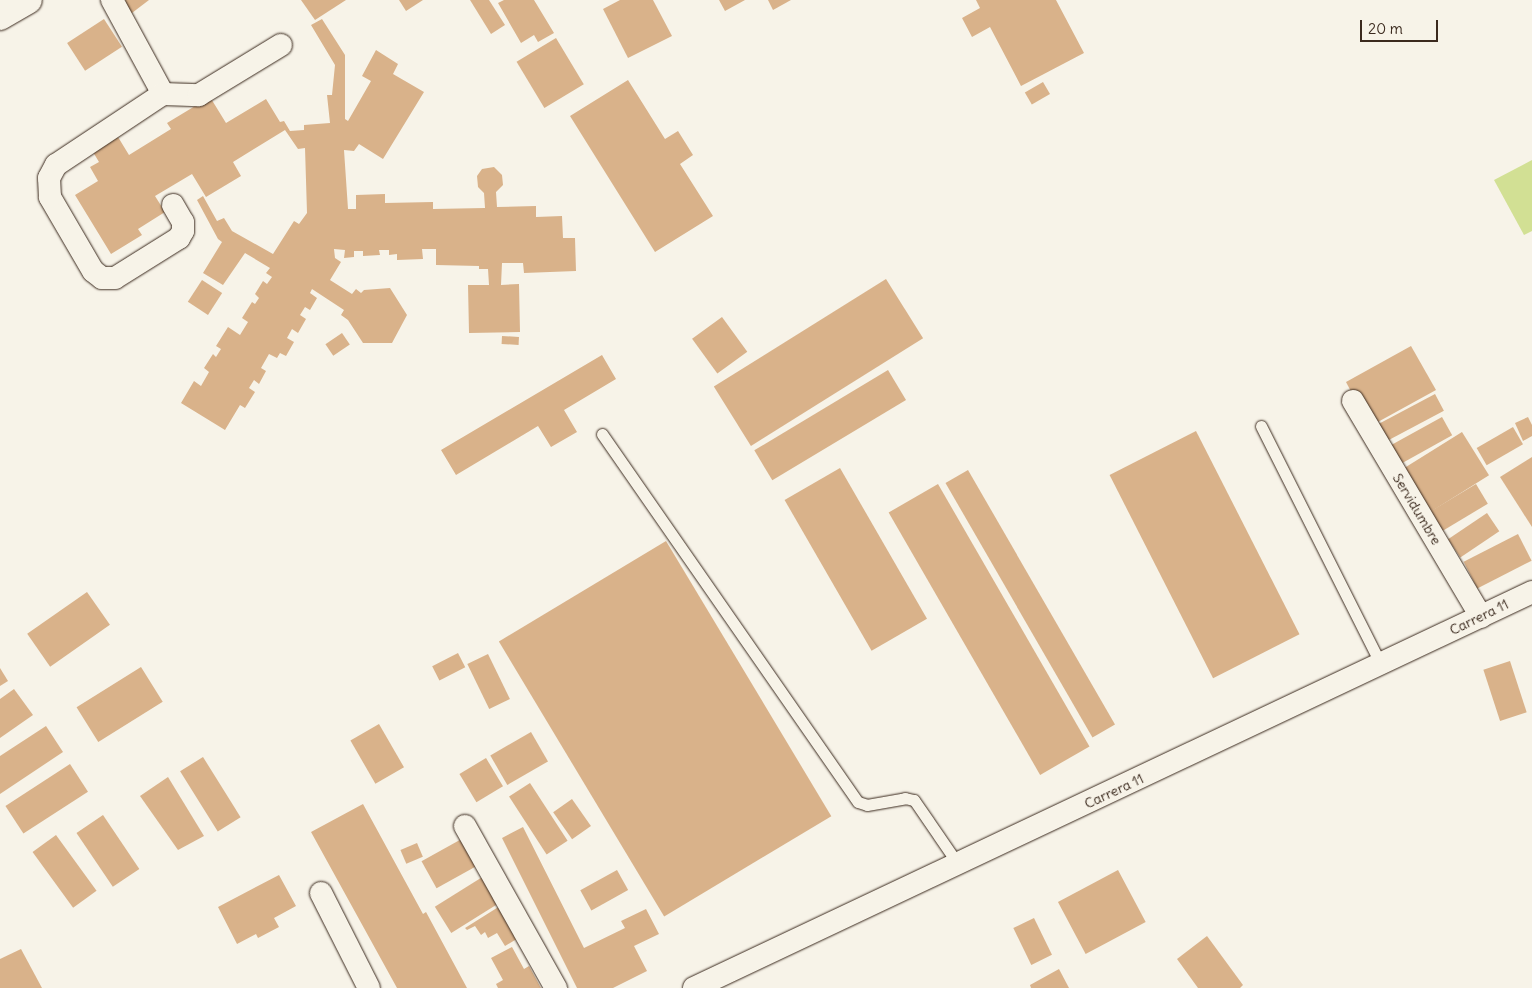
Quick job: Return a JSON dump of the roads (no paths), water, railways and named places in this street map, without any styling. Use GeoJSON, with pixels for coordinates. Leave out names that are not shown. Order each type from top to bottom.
{"type":"FeatureCollection","features":[{"type":"Feature","properties":{"kind":"main road"},"geometry":{"type":"LineString","coordinates":[[0,16],[28,0]]}},
{"type":"Feature","properties":{"kind":"street"},"geometry":{"type":"LineString","coordinates":[[112,0],[163,94]]}},
{"type":"Feature","properties":{"kind":"street"},"geometry":{"type":"LineString","coordinates":[[173,205],[183,222],[183,231],[179,238],[115,278],[102,278],[93,271],[50,197],[49,178],[56,164],[163,94],[199,95],[281,45]]}},
{"type":"Feature","properties":{"kind":"street","name":"Servidumbre"},"geometry":{"type":"LineString","coordinates":[[1354,401],[1481,617]]}},
{"type":"Feature","properties":{"kind":"street","name":"Carrera 11"},"geometry":{"type":"LineString","coordinates":[[694,988],[1532,592]]}},
{"type":"Feature","properties":{"kind":"street"},"geometry":{"type":"LineString","coordinates":[[465,826],[556,988]]}},
{"type":"Feature","properties":{"kind":"street"},"geometry":{"type":"LineString","coordinates":[[321,893],[369,988]]}},
{"type":"Feature","properties":{"kind":"lane"},"geometry":{"type":"LineString","coordinates":[[1261,426],[1381,665]]}},
{"type":"Feature","properties":{"kind":"lane"},"geometry":{"type":"LineString","coordinates":[[602,434],[858,802],[866,805],[905,798],[914,800],[958,864]]}}]}
